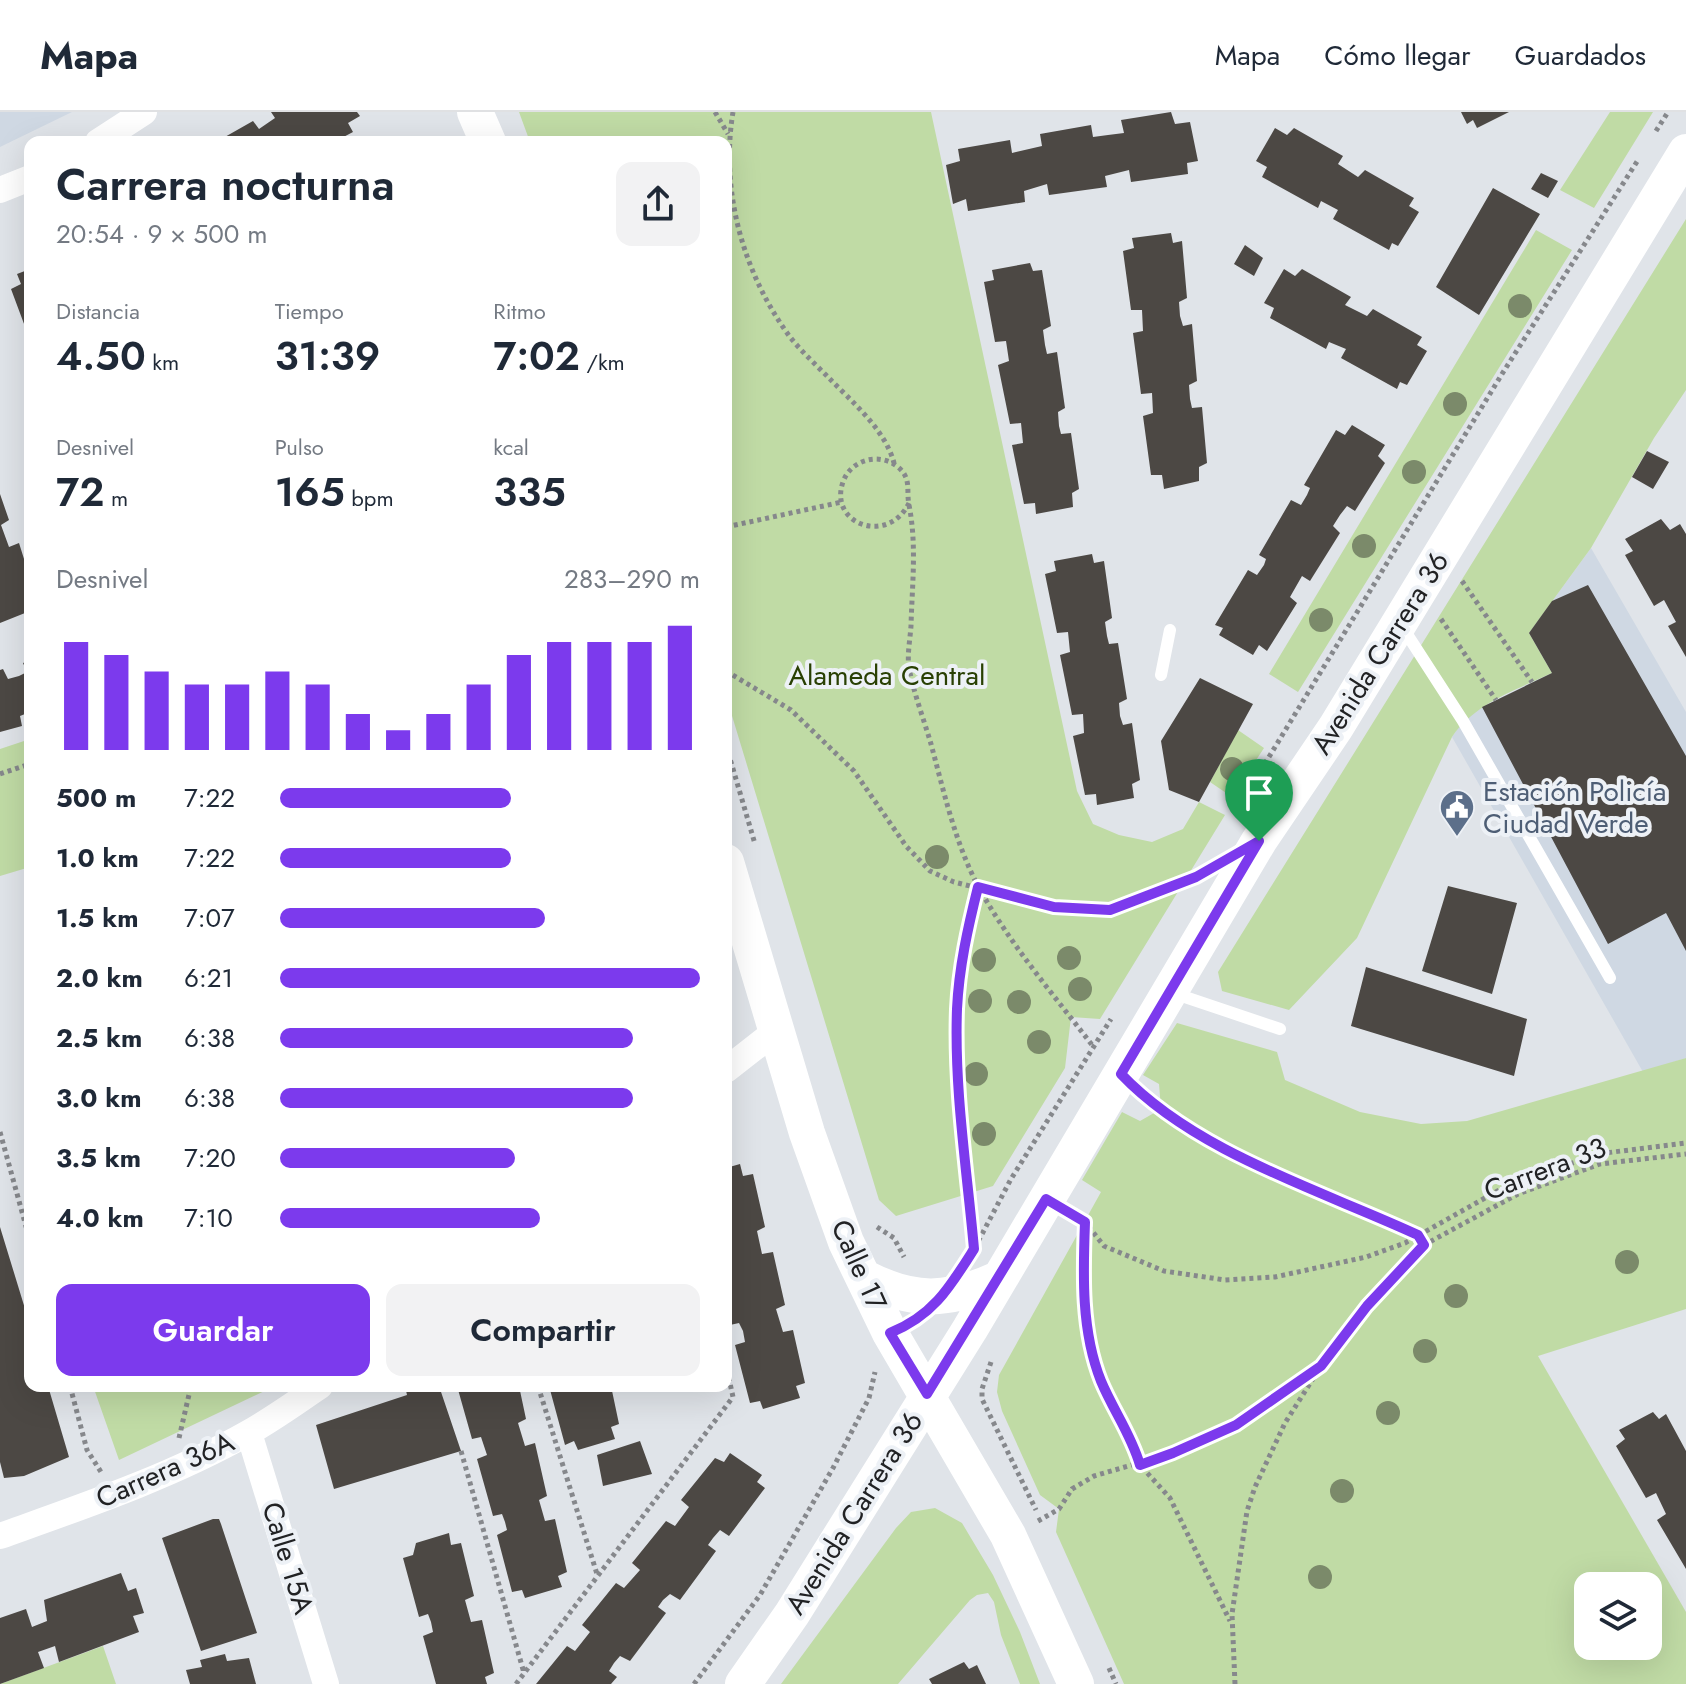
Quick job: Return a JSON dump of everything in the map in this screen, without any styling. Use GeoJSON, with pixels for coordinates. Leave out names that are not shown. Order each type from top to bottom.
{"type":"FeatureCollection","features":[{"type":"Feature","properties":{"kind":"main road"},"geometry":{"type":"LineString","coordinates":[[475,112],[485,136]]}},
{"type":"Feature","properties":{"kind":"main road","name":"Avenida Carrera 36"},"geometry":{"type":"LineString","coordinates":[[743,1684],[792,1614],[970,1329],[1259,841],[1336,727],[1686,152]]}},
{"type":"Feature","properties":{"kind":"main road","name":"Calle 17"},"geometry":{"type":"LineString","coordinates":[[741,857],[776,1031],[846,1242],[890,1333],[1008,1535],[1076,1684]]}},
{"type":"Feature","properties":{"kind":"main road"},"geometry":{"type":"LineString","coordinates":[[863,1277],[886,1288],[931,1296],[961,1295],[998,1279]]}},
{"type":"Feature","properties":{"kind":"street"},"geometry":{"type":"LineString","coordinates":[[107,136],[144,112]]}},
{"type":"Feature","properties":{"kind":"street"},"geometry":{"type":"LineString","coordinates":[[0,190],[24,180]]}},
{"type":"Feature","properties":{"kind":"street"},"geometry":{"type":"LineString","coordinates":[[732,1065],[776,1031]]}},
{"type":"Feature","properties":{"kind":"street","name":"Carrera 36A"},"geometry":{"type":"LineString","coordinates":[[0,1536],[121,1492],[178,1467],[249,1433],[311,1392]]}},
{"type":"Feature","properties":{"kind":"street","name":"Calle 15A"},"geometry":{"type":"LineString","coordinates":[[249,1433],[326,1684]]}},
{"type":"Feature","properties":{"kind":"lane"},"geometry":{"type":"LineString","coordinates":[[1400,623],[1463,721],[1610,978]]}},
{"type":"Feature","properties":{"kind":"lane"},"geometry":{"type":"LineString","coordinates":[[1161,675],[1170,630]]}},
{"type":"Feature","properties":{"kind":"lane"},"geometry":{"type":"LineString","coordinates":[[1170,992],[1280,1029]]}},
{"type":"Feature","properties":{"kind":"path"},"geometry":{"type":"LineString","coordinates":[[715,112],[729,135]]}},
{"type":"Feature","properties":{"kind":"path"},"geometry":{"type":"LineString","coordinates":[[729,135],[733,112]]}},
{"type":"Feature","properties":{"kind":"path"},"geometry":{"type":"LineString","coordinates":[[1653,137],[1668,112]]}},
{"type":"Feature","properties":{"kind":"path"},"geometry":{"type":"LineString","coordinates":[[1236,811],[1502,374],[1645,149]]}},
{"type":"Feature","properties":{"kind":"path"},"geometry":{"type":"LineString","coordinates":[[732,198],[743,247],[764,295],[791,338],[881,436],[894,464],[909,482],[914,539],[909,667],[958,840],[978,887],[1025,960],[1093,1045],[1161,1109],[1237,1157],[1418,1235],[1424,1245]]}},
{"type":"Feature","properties":{"kind":"path"},"geometry":{"type":"LineString","coordinates":[[894,464],[883,459],[860,462],[844,480],[842,502],[854,521],[875,527],[896,521],[909,503]]}},
{"type":"Feature","properties":{"kind":"path"},"geometry":{"type":"LineString","coordinates":[[732,526],[842,502]]}},
{"type":"Feature","properties":{"kind":"path"},"geometry":{"type":"LineString","coordinates":[[1441,555],[1532,682]]}},
{"type":"Feature","properties":{"kind":"path"},"geometry":{"type":"LineString","coordinates":[[1421,587],[1496,700]]}},
{"type":"Feature","properties":{"kind":"path"},"geometry":{"type":"LineString","coordinates":[[732,675],[791,710],[854,771],[906,846],[930,871],[954,882],[1054,907],[1089,911],[1110,910],[1208,870]]}},
{"type":"Feature","properties":{"kind":"path"},"geometry":{"type":"LineString","coordinates":[[0,774],[24,766]]}},
{"type":"Feature","properties":{"kind":"path"},"geometry":{"type":"LineString","coordinates":[[732,790],[741,857]]}},
{"type":"Feature","properties":{"kind":"path"},"geometry":{"type":"LineString","coordinates":[[1188,890],[1204,864]]}},
{"type":"Feature","properties":{"kind":"path"},"geometry":{"type":"LineString","coordinates":[[974,1249],[958,1071],[957,1008],[963,949],[978,887]]}},
{"type":"Feature","properties":{"kind":"path"},"geometry":{"type":"LineString","coordinates":[[873,1219],[878,1228],[894,1238],[931,1296],[974,1249],[1011,1179],[1117,1009]]}},
{"type":"Feature","properties":{"kind":"path"},"geometry":{"type":"LineString","coordinates":[[0,1132],[24,1219]]}},
{"type":"Feature","properties":{"kind":"path"},"geometry":{"type":"LineString","coordinates":[[1011,1179],[1085,1222],[1104,1246],[1125,1257],[1164,1271],[1225,1280],[1275,1277],[1366,1257],[1418,1235],[1517,1180],[1605,1153],[1686,1143]]}},
{"type":"Feature","properties":{"kind":"path","name":"Carrera 33"},"geometry":{"type":"LineString","coordinates":[[1321,1366],[1367,1306],[1424,1245],[1518,1194],[1600,1164],[1686,1154]]}},
{"type":"Feature","properties":{"kind":"path"},"geometry":{"type":"LineString","coordinates":[[1085,1222],[1083,1280],[1092,1353],[1102,1382],[1134,1442],[1140,1465],[1170,1498],[1231,1623]]}},
{"type":"Feature","properties":{"kind":"path"},"geometry":{"type":"LineString","coordinates":[[970,1329],[987,1342],[991,1363],[982,1389],[982,1399],[1044,1528]]}},
{"type":"Feature","properties":{"kind":"path"},"geometry":{"type":"LineString","coordinates":[[694,1684],[760,1595],[833,1468],[869,1398],[877,1365],[868,1345],[890,1333]]}},
{"type":"Feature","properties":{"kind":"path"},"geometry":{"type":"LineString","coordinates":[[1008,1535],[1059,1509],[1072,1489],[1094,1476],[1140,1465],[1236,1425],[1321,1366]]}},
{"type":"Feature","properties":{"kind":"path"},"geometry":{"type":"LineString","coordinates":[[1235,1684],[1231,1623],[1245,1523],[1255,1487],[1285,1423],[1321,1366]]}},
{"type":"Feature","properties":{"kind":"path"},"geometry":{"type":"LineString","coordinates":[[72,1392],[87,1450],[108,1482],[121,1492]]}},
{"type":"Feature","properties":{"kind":"path"},"geometry":{"type":"LineString","coordinates":[[178,1467],[179,1432],[189,1392]]}},
{"type":"Feature","properties":{"kind":"path"},"geometry":{"type":"LineString","coordinates":[[540,1392],[597,1574]]}},
{"type":"Feature","properties":{"kind":"path"},"geometry":{"type":"LineString","coordinates":[[516,1684],[733,1397],[732,1392]]}},
{"type":"Feature","properties":{"kind":"path"},"geometry":{"type":"LineString","coordinates":[[461,1451],[524,1674]]}},
{"type":"Feature","properties":{"kind":"path"},"geometry":{"type":"LineString","coordinates":[[1104,1657],[1116,1684]]}},
{"type":"Feature","properties":{"kind":"shaded area"},"geometry":{"type":"Polygon","coordinates":[[[0,112],[72,112],[0,147],[0,112]]]}},
{"type":"Feature","properties":{"kind":"shaded area"},"geometry":{"type":"Polygon","coordinates":[[[1591,548],[1686,712],[1686,1058],[1643,1072],[1452,737],[1463,721],[1482,707],[1551,673],[1529,633],[1591,548]]]}},
{"type":"Feature","properties":{"kind":"green space","name":"Alameda Central"},"geometry":{"type":"Polygon","coordinates":[[[519,112],[931,112],[1077,791],[1093,824],[1119,835],[1152,842],[1183,829],[1199,802],[1225,815],[1100,1019],[1071,1017],[1065,1068],[993,1186],[896,1216],[879,1200],[732,716],[732,136],[528,136],[519,112]]]}},
{"type":"Feature","properties":{"kind":"green space"},"geometry":{"type":"Polygon","coordinates":[[[1610,112],[1653,112],[1594,208],[1560,190],[1610,112]]]}},
{"type":"Feature","properties":{"kind":"green space"},"geometry":{"type":"Polygon","coordinates":[[[1686,219],[1686,390],[1654,438],[1591,548],[1529,633],[1552,673],[1484,706],[1461,725],[1452,737],[1357,938],[1289,1010],[1222,991],[1218,972],[1686,219]]]}},
{"type":"Feature","properties":{"kind":"green space"},"geometry":{"type":"Polygon","coordinates":[[[1536,230],[1572,250],[1298,692],[1269,674],[1536,230]]]}},
{"type":"Feature","properties":{"kind":"green space"},"geometry":{"type":"Polygon","coordinates":[[[1238,730],[1264,748],[1232,797],[1210,782],[1238,730]]]}},
{"type":"Feature","properties":{"kind":"green space"},"geometry":{"type":"Polygon","coordinates":[[[24,741],[24,869],[0,876],[0,749],[24,741]]]}},
{"type":"Feature","properties":{"kind":"green space"},"geometry":{"type":"Polygon","coordinates":[[[1177,1023],[1277,1052],[1285,1080],[1360,1112],[1421,1124],[1467,1121],[1686,1058],[1686,1309],[1538,1356],[1686,1612],[1686,1684],[1124,1684],[1056,1532],[1059,1509],[1040,1495],[1002,1411],[997,1392],[999,1375],[1101,1192],[1082,1180],[1122,1112],[1140,1121],[1161,1109],[1159,1084],[1143,1075],[1177,1023]]]}},
{"type":"Feature","properties":{"kind":"green space"},"geometry":{"type":"Polygon","coordinates":[[[95,1392],[262,1392],[119,1460],[95,1392]]]}},
{"type":"Feature","properties":{"kind":"green space"},"geometry":{"type":"Polygon","coordinates":[[[935,1508],[962,1523],[993,1575],[1040,1684],[1020,1684],[1001,1635],[994,1602],[988,1593],[970,1600],[898,1684],[781,1684],[896,1528],[911,1512],[935,1508]]]}},
{"type":"Feature","properties":{"kind":"green space"},"geometry":{"type":"Polygon","coordinates":[[[103,1646],[116,1684],[0,1684],[103,1646]]]}},
{"type":"Feature","properties":{"kind":"building"},"geometry":{"type":"Polygon","coordinates":[[[271,112],[357,112],[360,116],[348,123],[353,132],[345,136],[227,136],[253,121],[259,129],[275,118],[271,112]]]}},
{"type":"Feature","properties":{"kind":"building"},"geometry":{"type":"Polygon","coordinates":[[[1171,112],[1175,124],[1190,122],[1198,161],[1187,163],[1188,174],[1131,182],[1129,170],[1105,176],[1107,187],[1049,195],[1047,184],[1024,191],[1025,202],[968,211],[966,199],[953,204],[946,165],[960,161],[958,149],[1010,140],[1012,153],[1042,146],[1040,134],[1091,125],[1093,137],[1124,133],[1121,120],[1171,112]]]}},
{"type":"Feature","properties":{"kind":"building"},"geometry":{"type":"Polygon","coordinates":[[[1461,112],[1509,112],[1477,128],[1473,120],[1467,124],[1461,112]]]}},
{"type":"Feature","properties":{"kind":"building"},"geometry":{"type":"Polygon","coordinates":[[[1275,128],[1287,135],[1294,128],[1343,156],[1338,164],[1358,177],[1365,170],[1414,198],[1409,206],[1419,212],[1398,246],[1392,243],[1389,250],[1333,219],[1338,210],[1321,201],[1318,208],[1262,177],[1267,167],[1256,161],[1275,128]]]}},
{"type":"Feature","properties":{"kind":"building"},"geometry":{"type":"Polygon","coordinates":[[[1541,173],[1558,181],[1548,198],[1531,189],[1541,173]]]}},
{"type":"Feature","properties":{"kind":"building"},"geometry":{"type":"Polygon","coordinates":[[[1493,188],[1540,214],[1479,315],[1436,287],[1493,188]]]}},
{"type":"Feature","properties":{"kind":"building"},"geometry":{"type":"Polygon","coordinates":[[[1171,233],[1173,243],[1182,241],[1187,298],[1179,302],[1180,316],[1183,326],[1192,324],[1197,381],[1189,385],[1190,399],[1192,408],[1202,407],[1207,463],[1199,467],[1199,481],[1164,489],[1162,475],[1151,475],[1143,416],[1153,413],[1152,393],[1141,394],[1133,333],[1143,331],[1142,310],[1131,310],[1123,251],[1134,248],[1132,238],[1171,233]]]}},
{"type":"Feature","properties":{"kind":"building"},"geometry":{"type":"Polygon","coordinates":[[[1245,245],[1263,258],[1254,276],[1234,264],[1245,245]]]}},
{"type":"Feature","properties":{"kind":"building"},"geometry":{"type":"Polygon","coordinates":[[[1030,263],[1033,271],[1042,270],[1051,326],[1043,330],[1045,345],[1047,354],[1057,352],[1065,408],[1058,412],[1059,426],[1061,434],[1071,433],[1079,489],[1072,493],[1073,507],[1036,514],[1035,503],[1024,504],[1012,445],[1023,443],[1021,423],[1010,424],[998,365],[1009,361],[1006,341],[995,342],[984,282],[994,280],[992,270],[1030,263]]]}},
{"type":"Feature","properties":{"kind":"building"},"geometry":{"type":"Polygon","coordinates":[[[1284,269],[1295,276],[1302,269],[1351,297],[1345,305],[1367,316],[1373,309],[1422,337],[1417,345],[1427,351],[1407,385],[1400,382],[1397,389],[1341,358],[1346,349],[1329,342],[1326,349],[1270,318],[1274,308],[1264,303],[1284,269]]]}},
{"type":"Feature","properties":{"kind":"building"},"geometry":{"type":"Polygon","coordinates":[[[24,271],[24,324],[11,289],[21,284],[17,274],[24,271]]]}},
{"type":"Feature","properties":{"kind":"building"},"geometry":{"type":"Polygon","coordinates":[[[1352,425],[1385,445],[1378,456],[1385,463],[1355,511],[1347,506],[1333,526],[1340,533],[1310,581],[1302,576],[1290,597],[1297,603],[1267,651],[1259,645],[1253,655],[1219,635],[1223,628],[1215,625],[1248,570],[1257,575],[1264,565],[1266,559],[1259,555],[1291,500],[1301,505],[1310,488],[1304,485],[1336,430],[1345,435],[1352,425]]]}},
{"type":"Feature","properties":{"kind":"building"},"geometry":{"type":"Polygon","coordinates":[[[1647,451],[1669,462],[1653,489],[1632,477],[1647,451]]]}},
{"type":"Feature","properties":{"kind":"building"},"geometry":{"type":"Polygon","coordinates":[[[0,494],[9,520],[1,525],[9,547],[19,543],[24,559],[24,613],[0,623],[0,494]]]}},
{"type":"Feature","properties":{"kind":"building"},"geometry":{"type":"Polygon","coordinates":[[[1661,519],[1670,530],[1680,524],[1686,534],[1686,657],[1668,626],[1676,622],[1664,600],[1654,606],[1625,555],[1633,551],[1625,539],[1661,519]]]}},
{"type":"Feature","properties":{"kind":"building"},"geometry":{"type":"Polygon","coordinates":[[[1092,554],[1094,563],[1104,561],[1112,618],[1105,622],[1107,636],[1109,644],[1118,643],[1127,699],[1119,703],[1120,716],[1123,725],[1132,723],[1140,780],[1132,784],[1134,798],[1097,805],[1096,794],[1085,795],[1073,736],[1084,733],[1083,714],[1072,715],[1060,655],[1070,652],[1068,632],[1057,633],[1045,574],[1056,571],[1054,561],[1092,554]]]}},
{"type":"Feature","properties":{"kind":"building"},"geometry":{"type":"Polygon","coordinates":[[[1588,585],[1686,756],[1686,951],[1666,913],[1608,944],[1482,707],[1552,673],[1529,633],[1552,601],[1588,585]]]}},
{"type":"Feature","properties":{"kind":"building"},"geometry":{"type":"Polygon","coordinates":[[[3,669],[8,679],[24,674],[22,726],[0,732],[0,670],[3,669]]]}},
{"type":"Feature","properties":{"kind":"building"},"geometry":{"type":"Polygon","coordinates":[[[1200,678],[1253,704],[1199,802],[1169,790],[1161,741],[1200,678]]]}},
{"type":"Feature","properties":{"kind":"building"},"geometry":{"type":"Polygon","coordinates":[[[1448,886],[1517,903],[1492,994],[1422,971],[1448,886]]]}},
{"type":"Feature","properties":{"kind":"building"},"geometry":{"type":"Polygon","coordinates":[[[1366,967],[1527,1019],[1514,1076],[1351,1026],[1366,967]]]}},
{"type":"Feature","properties":{"kind":"building"},"geometry":{"type":"Polygon","coordinates":[[[740,1164],[743,1176],[753,1174],[765,1227],[757,1231],[762,1254],[773,1252],[785,1305],[776,1309],[783,1332],[793,1330],[805,1383],[796,1386],[800,1398],[763,1409],[760,1401],[750,1403],[735,1345],[745,1342],[743,1331],[739,1323],[732,1325],[732,1166],[740,1164]]]}},
{"type":"Feature","properties":{"kind":"building"},"geometry":{"type":"Polygon","coordinates":[[[0,1227],[24,1305],[24,1392],[50,1392],[69,1457],[24,1476],[4,1478],[0,1462],[0,1227]]]}},
{"type":"Feature","properties":{"kind":"building"},"geometry":{"type":"Polygon","coordinates":[[[406,1392],[441,1392],[461,1451],[334,1489],[316,1425],[407,1395],[406,1392]]]}},
{"type":"Feature","properties":{"kind":"building"},"geometry":{"type":"Polygon","coordinates":[[[459,1392],[520,1392],[526,1419],[518,1423],[525,1446],[535,1443],[547,1496],[539,1500],[545,1521],[555,1519],[567,1572],[558,1576],[562,1587],[525,1598],[522,1590],[512,1592],[497,1535],[507,1530],[505,1522],[502,1514],[493,1516],[477,1459],[487,1455],[481,1437],[472,1439],[459,1392]]]}},
{"type":"Feature","properties":{"kind":"building"},"geometry":{"type":"Polygon","coordinates":[[[551,1392],[612,1392],[619,1424],[611,1427],[615,1439],[578,1450],[574,1441],[565,1445],[551,1392]]]}},
{"type":"Feature","properties":{"kind":"building"},"geometry":{"type":"Polygon","coordinates":[[[1653,1412],[1659,1419],[1666,1414],[1686,1451],[1686,1569],[1657,1520],[1666,1514],[1656,1493],[1646,1498],[1616,1446],[1625,1439],[1619,1430],[1653,1412]]]}},
{"type":"Feature","properties":{"kind":"building"},"geometry":{"type":"Polygon","coordinates":[[[640,1441],[652,1474],[603,1486],[597,1455],[640,1441]]]}},
{"type":"Feature","properties":{"kind":"building"},"geometry":{"type":"Polygon","coordinates":[[[730,1453],[762,1475],[757,1482],[765,1488],[729,1536],[720,1530],[713,1538],[708,1545],[716,1551],[680,1600],[670,1594],[663,1600],[658,1607],[666,1613],[630,1661],[620,1656],[609,1671],[617,1677],[611,1684],[536,1684],[567,1646],[575,1651],[590,1632],[582,1625],[616,1583],[624,1588],[640,1570],[632,1563],[666,1521],[675,1526],[689,1507],[681,1500],[715,1458],[724,1462],[730,1453]]]}},
{"type":"Feature","properties":{"kind":"building"},"geometry":{"type":"Polygon","coordinates":[[[219,1519],[221,1524],[257,1633],[201,1651],[162,1538],[219,1519]]]}},
{"type":"Feature","properties":{"kind":"building"},"geometry":{"type":"Polygon","coordinates":[[[449,1533],[451,1545],[461,1543],[474,1596],[465,1600],[471,1622],[482,1620],[494,1673],[485,1677],[487,1684],[436,1684],[423,1636],[433,1632],[431,1622],[428,1614],[419,1617],[403,1558],[413,1555],[416,1543],[449,1533]]]}},
{"type":"Feature","properties":{"kind":"building"},"geometry":{"type":"Polygon","coordinates":[[[121,1573],[128,1591],[136,1588],[144,1613],[133,1616],[139,1632],[59,1662],[55,1646],[38,1652],[44,1668],[0,1684],[0,1618],[26,1609],[32,1627],[47,1621],[44,1600],[121,1573]]]}},
{"type":"Feature","properties":{"kind":"building"},"geometry":{"type":"Polygon","coordinates":[[[225,1654],[227,1661],[249,1658],[256,1684],[190,1684],[186,1670],[202,1667],[200,1660],[225,1654]]]}},
{"type":"Feature","properties":{"kind":"building"},"geometry":{"type":"Polygon","coordinates":[[[964,1662],[969,1669],[977,1665],[986,1684],[932,1684],[929,1679],[964,1662]]]}},
{"type":"Feature","properties":{"kind":"place","name":"Estación Policía Ciudad Verde"},"geometry":{"type":"Point","coordinates":[1457,838]}},
{"type":"Feature","properties":{"kind":"route"},"geometry":{"type":"LineString","coordinates":[[1259,841],[1121,1074],[1161,1109],[1237,1157],[1418,1235],[1424,1245],[1367,1306],[1321,1366],[1236,1425],[1140,1465],[1134,1442],[1102,1382],[1092,1353],[1083,1280],[1085,1222],[1046,1199],[970,1329],[927,1394],[890,1333],[907,1326],[930,1310],[974,1249],[958,1071],[957,1008],[963,949],[978,887],[1054,907],[1110,910],[1196,877],[1259,841]]}}]}
